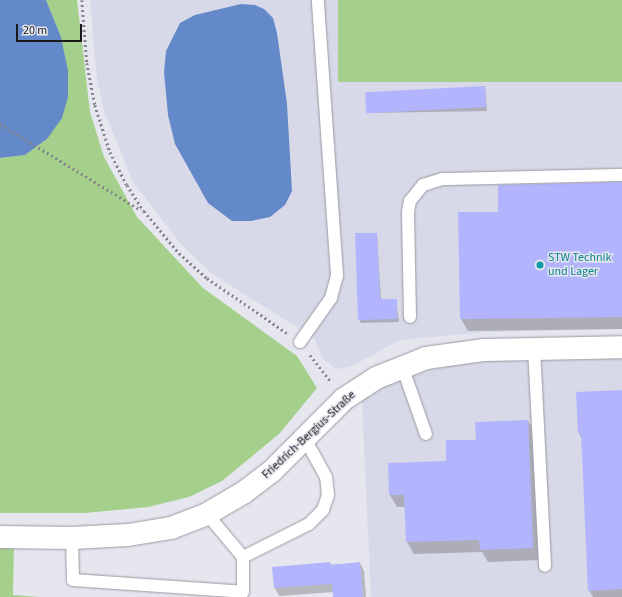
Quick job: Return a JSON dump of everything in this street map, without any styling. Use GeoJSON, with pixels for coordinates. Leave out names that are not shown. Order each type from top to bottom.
{"type":"FeatureCollection","features":[{"type":"Feature","properties":{"kind":"street","name":"Friedrich-Bergius-Straße"},"geometry":{"type":"LineString","coordinates":[[0,537],[72,538],[128,535],[171,528],[207,514],[243,493],[272,471],[344,399],[376,378],[402,366],[453,352],[534,348],[622,347]]}},
{"type":"Feature","properties":{"kind":"lane"},"geometry":{"type":"LineString","coordinates":[[300,342],[332,298],[337,275],[318,0]]}},
{"type":"Feature","properties":{"kind":"lane"},"geometry":{"type":"LineString","coordinates":[[410,317],[408,212],[410,201],[423,184],[443,179],[622,175]]}},
{"type":"Feature","properties":{"kind":"lane"},"geometry":{"type":"LineString","coordinates":[[534,348],[545,566]]}},
{"type":"Feature","properties":{"kind":"lane"},"geometry":{"type":"LineString","coordinates":[[402,366],[426,434]]}},
{"type":"Feature","properties":{"kind":"lane"},"geometry":{"type":"LineString","coordinates":[[243,557],[309,524],[322,510],[328,495],[326,477],[319,460],[305,439]]}},
{"type":"Feature","properties":{"kind":"lane"},"geometry":{"type":"LineString","coordinates":[[72,538],[73,580],[243,592],[243,557],[207,514]]}},
{"type":"Feature","properties":{"kind":"path"},"geometry":{"type":"LineString","coordinates":[[82,0],[87,63],[95,105],[110,152],[127,185],[144,211],[179,253],[207,278],[300,342],[344,399]]}},
{"type":"Feature","properties":{"kind":"path"},"geometry":{"type":"LineString","coordinates":[[0,124],[144,211]]}},
{"type":"Feature","properties":{"kind":"shaded area"},"geometry":{"type":"Polygon","coordinates":[[[90,0],[622,0],[622,329],[486,332],[400,340],[352,366],[337,369],[323,359],[314,338],[211,273],[181,244],[133,182],[104,111],[97,80],[90,0]]]}},
{"type":"Feature","properties":{"kind":"shaded area"},"geometry":{"type":"Polygon","coordinates":[[[622,356],[622,597],[371,597],[362,401],[381,387],[414,374],[456,364],[504,359],[622,356]]]}},
{"type":"Feature","properties":{"kind":"green space"},"geometry":{"type":"Polygon","coordinates":[[[46,0],[77,0],[90,112],[104,157],[137,217],[203,288],[297,356],[317,388],[279,434],[222,481],[189,497],[148,507],[85,513],[0,513],[0,158],[25,155],[47,139],[61,37],[46,0]]]}},
{"type":"Feature","properties":{"kind":"green space"},"geometry":{"type":"Polygon","coordinates":[[[338,0],[622,0],[622,82],[338,82],[338,0]]]}},
{"type":"Feature","properties":{"kind":"green space"},"geometry":{"type":"Polygon","coordinates":[[[0,546],[14,546],[13,595],[39,597],[0,597],[0,546]]]}},
{"type":"Feature","properties":{"kind":"water"},"geometry":{"type":"Polygon","coordinates":[[[0,0],[46,0],[61,37],[68,71],[68,97],[62,118],[47,139],[25,155],[0,158],[0,0]]]}},
{"type":"Feature","properties":{"kind":"water"},"geometry":{"type":"Polygon","coordinates":[[[241,4],[255,5],[264,9],[273,18],[277,33],[287,104],[292,191],[285,205],[270,217],[251,221],[232,221],[208,203],[175,144],[168,115],[164,72],[166,51],[180,23],[195,15],[241,4]]]}},
{"type":"Feature","properties":{"kind":"building"},"geometry":{"type":"Polygon","coordinates":[[[485,86],[486,107],[366,113],[365,92],[485,86]]]}},
{"type":"Feature","properties":{"kind":"building","name":"STW Technik und Lager"},"geometry":{"type":"Polygon","coordinates":[[[622,182],[622,317],[460,319],[458,212],[498,212],[498,185],[622,182]]]}},
{"type":"Feature","properties":{"kind":"building"},"geometry":{"type":"Polygon","coordinates":[[[355,233],[377,233],[380,299],[397,299],[397,319],[358,320],[355,233]]]}},
{"type":"Feature","properties":{"kind":"building"},"geometry":{"type":"Polygon","coordinates":[[[622,390],[622,589],[588,591],[581,433],[578,433],[576,392],[622,390]]]}},
{"type":"Feature","properties":{"kind":"building"},"geometry":{"type":"Polygon","coordinates":[[[528,420],[533,548],[480,550],[479,540],[406,542],[404,495],[389,495],[388,463],[446,461],[446,440],[476,440],[475,422],[528,420]]]}},
{"type":"Feature","properties":{"kind":"building"},"geometry":{"type":"Polygon","coordinates":[[[330,562],[331,565],[360,562],[363,597],[333,597],[332,584],[274,588],[272,567],[330,562]]]}},
{"type":"Feature","properties":{"kind":"place","name":"STW Technik und Lager"},"geometry":{"type":"Point","coordinates":[540,265]}}]}
